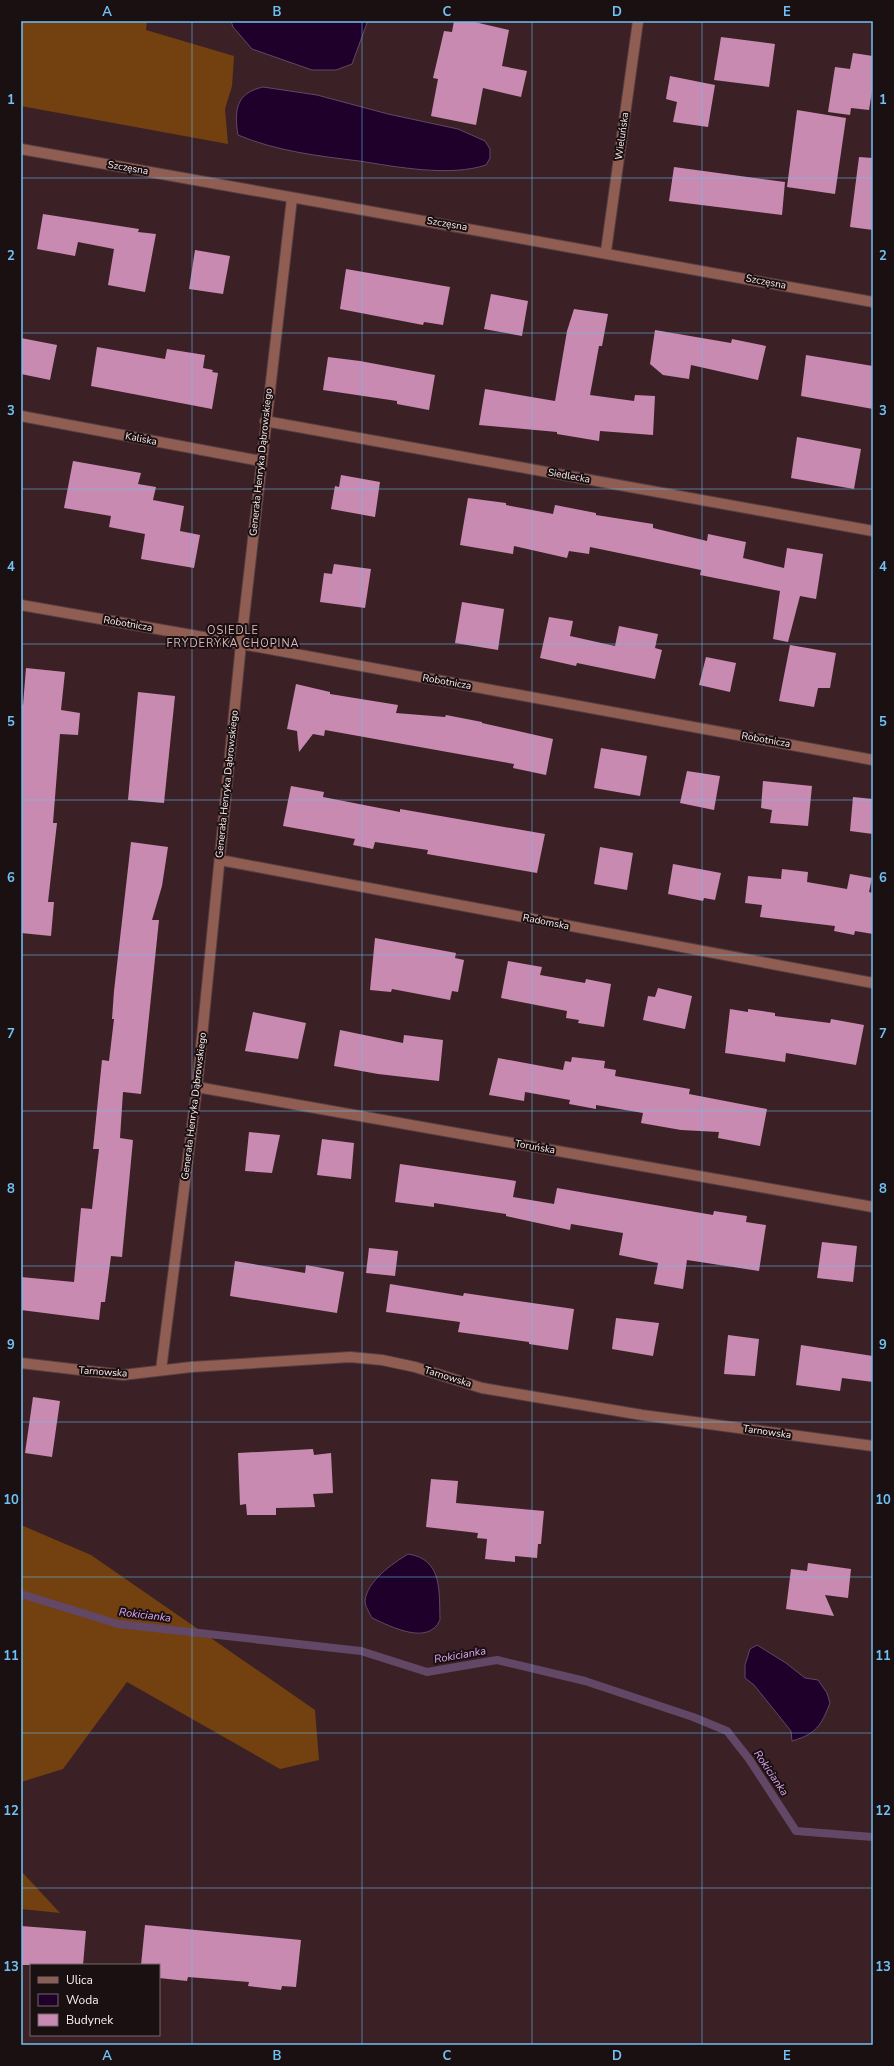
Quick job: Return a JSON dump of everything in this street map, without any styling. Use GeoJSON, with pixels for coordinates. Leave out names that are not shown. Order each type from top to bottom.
{"type":"FeatureCollection","features":[{"type":"Feature","properties":{"kind":"street","name":"Wieluńska"},"geometry":{"type":"LineString","coordinates":[[606,251],[638,21]]}},
{"type":"Feature","properties":{"kind":"street","name":"Szczęsna"},"geometry":{"type":"LineString","coordinates":[[21,149],[292,198],[606,251],[873,302]]}},
{"type":"Feature","properties":{"kind":"street","name":"Generała Henryka Dąbrowskiego"},"geometry":{"type":"LineString","coordinates":[[161,1370],[197,1087],[241,644],[265,421],[292,198]]}},
{"type":"Feature","properties":{"kind":"street","name":"Kaliska"},"geometry":{"type":"LineString","coordinates":[[21,416],[261,461]]}},
{"type":"Feature","properties":{"kind":"street","name":"Siedlecka"},"geometry":{"type":"LineString","coordinates":[[265,421],[873,531]]}},
{"type":"Feature","properties":{"kind":"street","name":"Robotnicza"},"geometry":{"type":"LineString","coordinates":[[21,605],[873,760]]}},
{"type":"Feature","properties":{"kind":"street","name":"Radomska"},"geometry":{"type":"LineString","coordinates":[[220,860],[873,983]]}},
{"type":"Feature","properties":{"kind":"street","name":"Toruńska"},"geometry":{"type":"LineString","coordinates":[[197,1087],[873,1206]]}},
{"type":"Feature","properties":{"kind":"street","name":"Tarnowska"},"geometry":{"type":"LineString","coordinates":[[21,1363],[114,1374],[350,1357],[382,1360],[415,1367],[482,1388],[642,1415],[873,1446]]}},
{"type":"Feature","properties":{"kind":"shaded area"},"geometry":{"type":"Polygon","coordinates":[[[21,21],[147,21],[146,30],[234,56],[232,86],[225,109],[228,144],[21,106],[21,21]]]}},
{"type":"Feature","properties":{"kind":"shaded area"},"geometry":{"type":"Polygon","coordinates":[[[21,1525],[91,1555],[315,1710],[319,1760],[280,1769],[127,1682],[63,1769],[21,1782],[21,1525]]]}},
{"type":"Feature","properties":{"kind":"shaded area"},"geometry":{"type":"Polygon","coordinates":[[[21,1871],[60,1913],[21,1909],[21,1871]]]}},
{"type":"Feature","properties":{"kind":"water"},"geometry":{"type":"Polygon","coordinates":[[[231,21],[366,21],[367,23],[352,64],[336,70],[312,70],[252,49],[233,27],[231,21]]]}},
{"type":"Feature","properties":{"kind":"water"},"geometry":{"type":"Polygon","coordinates":[[[263,87],[317,95],[388,114],[458,129],[485,141],[490,149],[490,158],[486,165],[472,169],[440,171],[423,170],[313,155],[252,141],[238,135],[236,118],[237,110],[242,98],[254,90],[263,87]]]}},
{"type":"Feature","properties":{"kind":"water"},"geometry":{"type":"Polygon","coordinates":[[[408,1554],[419,1557],[428,1562],[437,1578],[440,1599],[440,1620],[434,1628],[427,1632],[409,1632],[389,1626],[372,1618],[365,1603],[370,1587],[375,1580],[388,1568],[408,1554]]]}},
{"type":"Feature","properties":{"kind":"water"},"geometry":{"type":"Polygon","coordinates":[[[757,1645],[786,1663],[805,1678],[818,1680],[827,1693],[830,1703],[824,1718],[817,1728],[807,1735],[792,1741],[791,1731],[754,1685],[745,1678],[745,1665],[750,1649],[757,1645]]]}},
{"type":"Feature","properties":{"kind":"building"},"geometry":{"type":"Polygon","coordinates":[[[454,21],[470,21],[509,30],[502,66],[527,71],[521,97],[483,88],[476,125],[431,116],[438,79],[433,78],[444,31],[452,32],[454,21]]]}},
{"type":"Feature","properties":{"kind":"building"},"geometry":{"type":"Polygon","coordinates":[[[721,37],[775,44],[769,87],[714,80],[721,37]]]}},
{"type":"Feature","properties":{"kind":"building"},"geometry":{"type":"Polygon","coordinates":[[[853,53],[873,56],[873,85],[869,110],[851,108],[850,115],[828,112],[835,67],[850,69],[853,53]]]}},
{"type":"Feature","properties":{"kind":"building"},"geometry":{"type":"Polygon","coordinates":[[[670,76],[715,85],[708,127],[673,122],[677,102],[666,99],[670,76]]]}},
{"type":"Feature","properties":{"kind":"building"},"geometry":{"type":"Polygon","coordinates":[[[797,110],[846,118],[835,194],[787,187],[797,110]]]}},
{"type":"Feature","properties":{"kind":"building"},"geometry":{"type":"Polygon","coordinates":[[[859,157],[873,158],[873,230],[850,227],[859,157]]]}},
{"type":"Feature","properties":{"kind":"building"},"geometry":{"type":"Polygon","coordinates":[[[674,167],[785,182],[782,215],[669,201],[674,167]]]}},
{"type":"Feature","properties":{"kind":"building"},"geometry":{"type":"Polygon","coordinates":[[[43,214],[139,229],[138,232],[156,234],[145,292],[108,285],[114,249],[78,242],[75,256],[37,249],[43,214]]]}},
{"type":"Feature","properties":{"kind":"building"},"geometry":{"type":"Polygon","coordinates":[[[195,250],[230,256],[223,294],[189,289],[195,250]]]}},
{"type":"Feature","properties":{"kind":"building"},"geometry":{"type":"Polygon","coordinates":[[[346,269],[450,287],[443,325],[424,322],[423,325],[340,309],[346,269]]]}},
{"type":"Feature","properties":{"kind":"building"},"geometry":{"type":"Polygon","coordinates":[[[491,294],[528,301],[522,336],[484,329],[491,294]]]}},
{"type":"Feature","properties":{"kind":"building"},"geometry":{"type":"Polygon","coordinates":[[[574,309],[608,314],[602,346],[599,346],[590,395],[634,401],[635,395],[655,396],[653,435],[600,431],[599,441],[557,434],[557,432],[479,425],[485,389],[555,401],[567,331],[574,309]]]}},
{"type":"Feature","properties":{"kind":"building"},"geometry":{"type":"Polygon","coordinates":[[[655,330],[731,343],[732,339],[766,346],[758,380],[691,365],[689,379],[663,375],[650,364],[655,330]]]}},
{"type":"Feature","properties":{"kind":"building"},"geometry":{"type":"Polygon","coordinates":[[[21,338],[57,345],[50,380],[21,374],[21,338]]]}},
{"type":"Feature","properties":{"kind":"building"},"geometry":{"type":"Polygon","coordinates":[[[97,347],[165,359],[167,349],[205,355],[203,368],[213,370],[212,372],[218,373],[212,409],[91,386],[97,347]]]}},
{"type":"Feature","properties":{"kind":"building"},"geometry":{"type":"Polygon","coordinates":[[[806,355],[873,366],[873,409],[801,396],[806,355]]]}},
{"type":"Feature","properties":{"kind":"building"},"geometry":{"type":"Polygon","coordinates":[[[328,357],[360,361],[435,375],[429,410],[397,404],[397,401],[323,390],[328,357]]]}},
{"type":"Feature","properties":{"kind":"building"},"geometry":{"type":"Polygon","coordinates":[[[797,437],[861,449],[854,489],[791,478],[797,437]]]}},
{"type":"Feature","properties":{"kind":"building"},"geometry":{"type":"Polygon","coordinates":[[[73,461],[141,473],[138,484],[156,487],[153,500],[184,506],[180,531],[200,535],[194,568],[141,559],[145,534],[109,527],[111,516],[64,508],[73,461]]]}},
{"type":"Feature","properties":{"kind":"building"},"geometry":{"type":"Polygon","coordinates":[[[341,475],[380,482],[375,517],[331,509],[335,486],[339,487],[341,475]]]}},
{"type":"Feature","properties":{"kind":"building"},"geometry":{"type":"Polygon","coordinates":[[[468,498],[506,503],[506,505],[553,514],[555,505],[596,513],[596,515],[653,524],[653,528],[707,541],[708,534],[746,542],[743,558],[784,568],[787,548],[823,554],[816,599],[800,596],[788,642],[773,639],[780,591],[700,575],[701,570],[590,547],[589,554],[569,551],[567,558],[514,546],[513,554],[460,545],[468,498]]]}},
{"type":"Feature","properties":{"kind":"building"},"geometry":{"type":"Polygon","coordinates":[[[334,564],[371,569],[365,608],[320,602],[324,573],[332,574],[334,564]]]}},
{"type":"Feature","properties":{"kind":"building"},"geometry":{"type":"Polygon","coordinates":[[[462,602],[504,609],[498,650],[455,643],[462,602]]]}},
{"type":"Feature","properties":{"kind":"building"},"geometry":{"type":"Polygon","coordinates":[[[549,617],[573,621],[570,636],[615,646],[619,626],[658,634],[655,648],[662,650],[655,679],[577,663],[576,666],[540,658],[549,617]]]}},
{"type":"Feature","properties":{"kind":"building"},"geometry":{"type":"Polygon","coordinates":[[[790,645],[836,653],[830,688],[818,688],[814,707],[779,701],[790,645]]]}},
{"type":"Feature","properties":{"kind":"building"},"geometry":{"type":"Polygon","coordinates":[[[706,657],[736,663],[730,692],[699,685],[706,657]]]}},
{"type":"Feature","properties":{"kind":"building"},"geometry":{"type":"Polygon","coordinates":[[[26,668],[65,672],[61,710],[80,713],[78,735],[60,734],[53,823],[57,823],[48,902],[54,902],[51,936],[21,933],[21,704],[23,705],[26,668]]]}},
{"type":"Feature","properties":{"kind":"building"},"geometry":{"type":"Polygon","coordinates":[[[296,684],[330,692],[330,694],[398,705],[396,713],[445,717],[446,715],[553,739],[546,775],[513,768],[514,764],[325,730],[324,736],[313,734],[299,752],[297,731],[287,729],[296,684]]]}},
{"type":"Feature","properties":{"kind":"building"},"geometry":{"type":"Polygon","coordinates":[[[138,692],[175,696],[164,803],[128,800],[138,692]]]}},
{"type":"Feature","properties":{"kind":"building"},"geometry":{"type":"Polygon","coordinates":[[[601,748],[647,756],[640,796],[594,788],[601,748]]]}},
{"type":"Feature","properties":{"kind":"building"},"geometry":{"type":"Polygon","coordinates":[[[687,771],[720,776],[714,810],[680,803],[687,771]]]}},
{"type":"Feature","properties":{"kind":"building"},"geometry":{"type":"Polygon","coordinates":[[[763,781],[812,786],[808,826],[770,823],[772,810],[761,808],[763,781]]]}},
{"type":"Feature","properties":{"kind":"building"},"geometry":{"type":"Polygon","coordinates":[[[291,786],[324,792],[323,797],[400,812],[400,809],[545,834],[537,873],[427,854],[428,850],[375,842],[373,849],[353,845],[355,839],[283,826],[291,786]]]}},
{"type":"Feature","properties":{"kind":"building"},"geometry":{"type":"Polygon","coordinates":[[[853,797],[873,799],[873,834],[850,831],[853,797]]]}},
{"type":"Feature","properties":{"kind":"building"},"geometry":{"type":"Polygon","coordinates":[[[131,842],[168,847],[162,886],[152,920],[159,920],[141,1094],[123,1092],[120,1138],[133,1140],[122,1257],[111,1256],[105,1302],[101,1302],[99,1320],[21,1310],[21,1277],[74,1282],[81,1208],[92,1209],[99,1149],[93,1149],[102,1060],[109,1061],[114,1019],[112,1019],[114,991],[131,842]]]}},
{"type":"Feature","properties":{"kind":"building"},"geometry":{"type":"Polygon","coordinates":[[[600,847],[633,853],[627,890],[594,884],[600,847]]]}},
{"type":"Feature","properties":{"kind":"building"},"geometry":{"type":"Polygon","coordinates":[[[673,864],[721,873],[715,900],[704,898],[703,901],[668,894],[673,864]]]}},
{"type":"Feature","properties":{"kind":"building"},"geometry":{"type":"Polygon","coordinates":[[[782,869],[808,872],[807,882],[847,889],[850,874],[872,878],[869,892],[873,893],[873,934],[855,931],[854,935],[834,931],[835,926],[760,917],[762,905],[745,903],[748,876],[781,879],[782,869]]]}},
{"type":"Feature","properties":{"kind":"building"},"geometry":{"type":"Polygon","coordinates":[[[375,938],[456,953],[455,958],[464,960],[458,992],[452,991],[450,1000],[392,989],[391,992],[370,990],[375,938]]]}},
{"type":"Feature","properties":{"kind":"building"},"geometry":{"type":"Polygon","coordinates":[[[508,961],[542,967],[540,975],[585,983],[586,979],[611,984],[604,1027],[578,1023],[579,1020],[566,1018],[567,1011],[501,998],[508,961]]]}},
{"type":"Feature","properties":{"kind":"building"},"geometry":{"type":"Polygon","coordinates":[[[658,988],[692,996],[685,1029],[643,1020],[648,996],[655,997],[658,988]]]}},
{"type":"Feature","properties":{"kind":"building"},"geometry":{"type":"Polygon","coordinates":[[[730,1009],[748,1012],[748,1009],[775,1013],[775,1016],[830,1023],[831,1019],[864,1025],[856,1065],[786,1053],[785,1062],[725,1053],[730,1009]]]}},
{"type":"Feature","properties":{"kind":"building"},"geometry":{"type":"Polygon","coordinates":[[[253,1012],[306,1023],[298,1059],[245,1051],[253,1012]]]}},
{"type":"Feature","properties":{"kind":"building"},"geometry":{"type":"Polygon","coordinates":[[[340,1030],[403,1043],[404,1035],[443,1040],[439,1081],[378,1074],[334,1066],[340,1030]]]}},
{"type":"Feature","properties":{"kind":"building"},"geometry":{"type":"Polygon","coordinates":[[[572,1057],[605,1061],[604,1068],[616,1070],[615,1076],[690,1089],[689,1094],[767,1109],[760,1146],[718,1138],[719,1132],[681,1130],[641,1123],[643,1113],[596,1105],[596,1109],[569,1104],[570,1100],[525,1092],[524,1101],[489,1095],[498,1058],[563,1070],[565,1061],[571,1062],[572,1057]]]}},
{"type":"Feature","properties":{"kind":"building"},"geometry":{"type":"Polygon","coordinates":[[[249,1132],[280,1135],[272,1173],[245,1171],[249,1132]]]}},
{"type":"Feature","properties":{"kind":"building"},"geometry":{"type":"Polygon","coordinates":[[[322,1139],[354,1143],[351,1179],[317,1175],[322,1139]]]}},
{"type":"Feature","properties":{"kind":"building"},"geometry":{"type":"Polygon","coordinates":[[[400,1164],[516,1181],[513,1197],[554,1204],[557,1188],[713,1215],[714,1211],[747,1216],[746,1222],[766,1225],[759,1271],[687,1260],[683,1289],[654,1284],[658,1263],[619,1255],[623,1233],[571,1224],[570,1230],[506,1216],[506,1214],[434,1203],[434,1207],[395,1202],[400,1164]]]}},
{"type":"Feature","properties":{"kind":"building"},"geometry":{"type":"Polygon","coordinates":[[[822,1242],[857,1246],[853,1282],[817,1278],[822,1242]]]}},
{"type":"Feature","properties":{"kind":"building"},"geometry":{"type":"Polygon","coordinates":[[[369,1248],[398,1251],[395,1276],[366,1273],[369,1248]]]}},
{"type":"Feature","properties":{"kind":"building"},"geometry":{"type":"Polygon","coordinates":[[[235,1261],[305,1273],[306,1265],[344,1272],[337,1313],[230,1296],[235,1261]]]}},
{"type":"Feature","properties":{"kind":"building"},"geometry":{"type":"Polygon","coordinates":[[[390,1284],[463,1296],[464,1293],[574,1309],[568,1350],[529,1344],[529,1342],[458,1332],[460,1322],[386,1312],[390,1284]]]}},
{"type":"Feature","properties":{"kind":"building"},"geometry":{"type":"Polygon","coordinates":[[[616,1318],[659,1323],[653,1356],[612,1349],[616,1318]]]}},
{"type":"Feature","properties":{"kind":"building"},"geometry":{"type":"Polygon","coordinates":[[[728,1335],[759,1339],[755,1376],[724,1374],[728,1335]]]}},
{"type":"Feature","properties":{"kind":"building"},"geometry":{"type":"Polygon","coordinates":[[[801,1345],[873,1356],[873,1382],[842,1378],[840,1391],[796,1385],[801,1345]]]}},
{"type":"Feature","properties":{"kind":"building"},"geometry":{"type":"Polygon","coordinates":[[[33,1397],[60,1401],[52,1457],[25,1453],[33,1397]]]}},
{"type":"Feature","properties":{"kind":"building"},"geometry":{"type":"Polygon","coordinates":[[[313,1449],[314,1455],[331,1453],[333,1493],[313,1494],[315,1507],[276,1508],[276,1515],[247,1515],[246,1504],[240,1505],[238,1453],[313,1449]]]}},
{"type":"Feature","properties":{"kind":"building"},"geometry":{"type":"Polygon","coordinates":[[[431,1479],[458,1481],[456,1503],[544,1511],[541,1544],[538,1544],[537,1558],[515,1556],[515,1562],[485,1559],[487,1539],[477,1538],[478,1533],[426,1527],[431,1479]]]}},
{"type":"Feature","properties":{"kind":"building"},"geometry":{"type":"Polygon","coordinates":[[[808,1563],[851,1569],[848,1598],[825,1595],[834,1616],[786,1609],[791,1569],[807,1571],[808,1563]]]}},
{"type":"Feature","properties":{"kind":"building"},"geometry":{"type":"Polygon","coordinates":[[[145,1925],[301,1940],[296,1987],[282,1986],[281,1990],[248,1986],[249,1982],[188,1977],[187,1981],[160,1978],[160,1964],[141,1964],[145,1925]]]}},
{"type":"Feature","properties":{"kind":"building"},"geometry":{"type":"Polygon","coordinates":[[[21,1926],[86,1931],[83,1964],[21,1965],[21,1926]]]}},
{"type":"Feature","properties":{"kind":"waterway","name":"Rokicianka"},"geometry":{"type":"LineString","coordinates":[[21,1594],[118,1624],[361,1651],[427,1672],[497,1660],[585,1681],[693,1717],[727,1731],[749,1759],[796,1831],[873,1837]]}},
{"type":"Feature","properties":{"kind":"district","name":"OSIEDLE FRYDERYKA CHOPINA"},"geometry":{"type":"Point","coordinates":[233,636]}}]}
